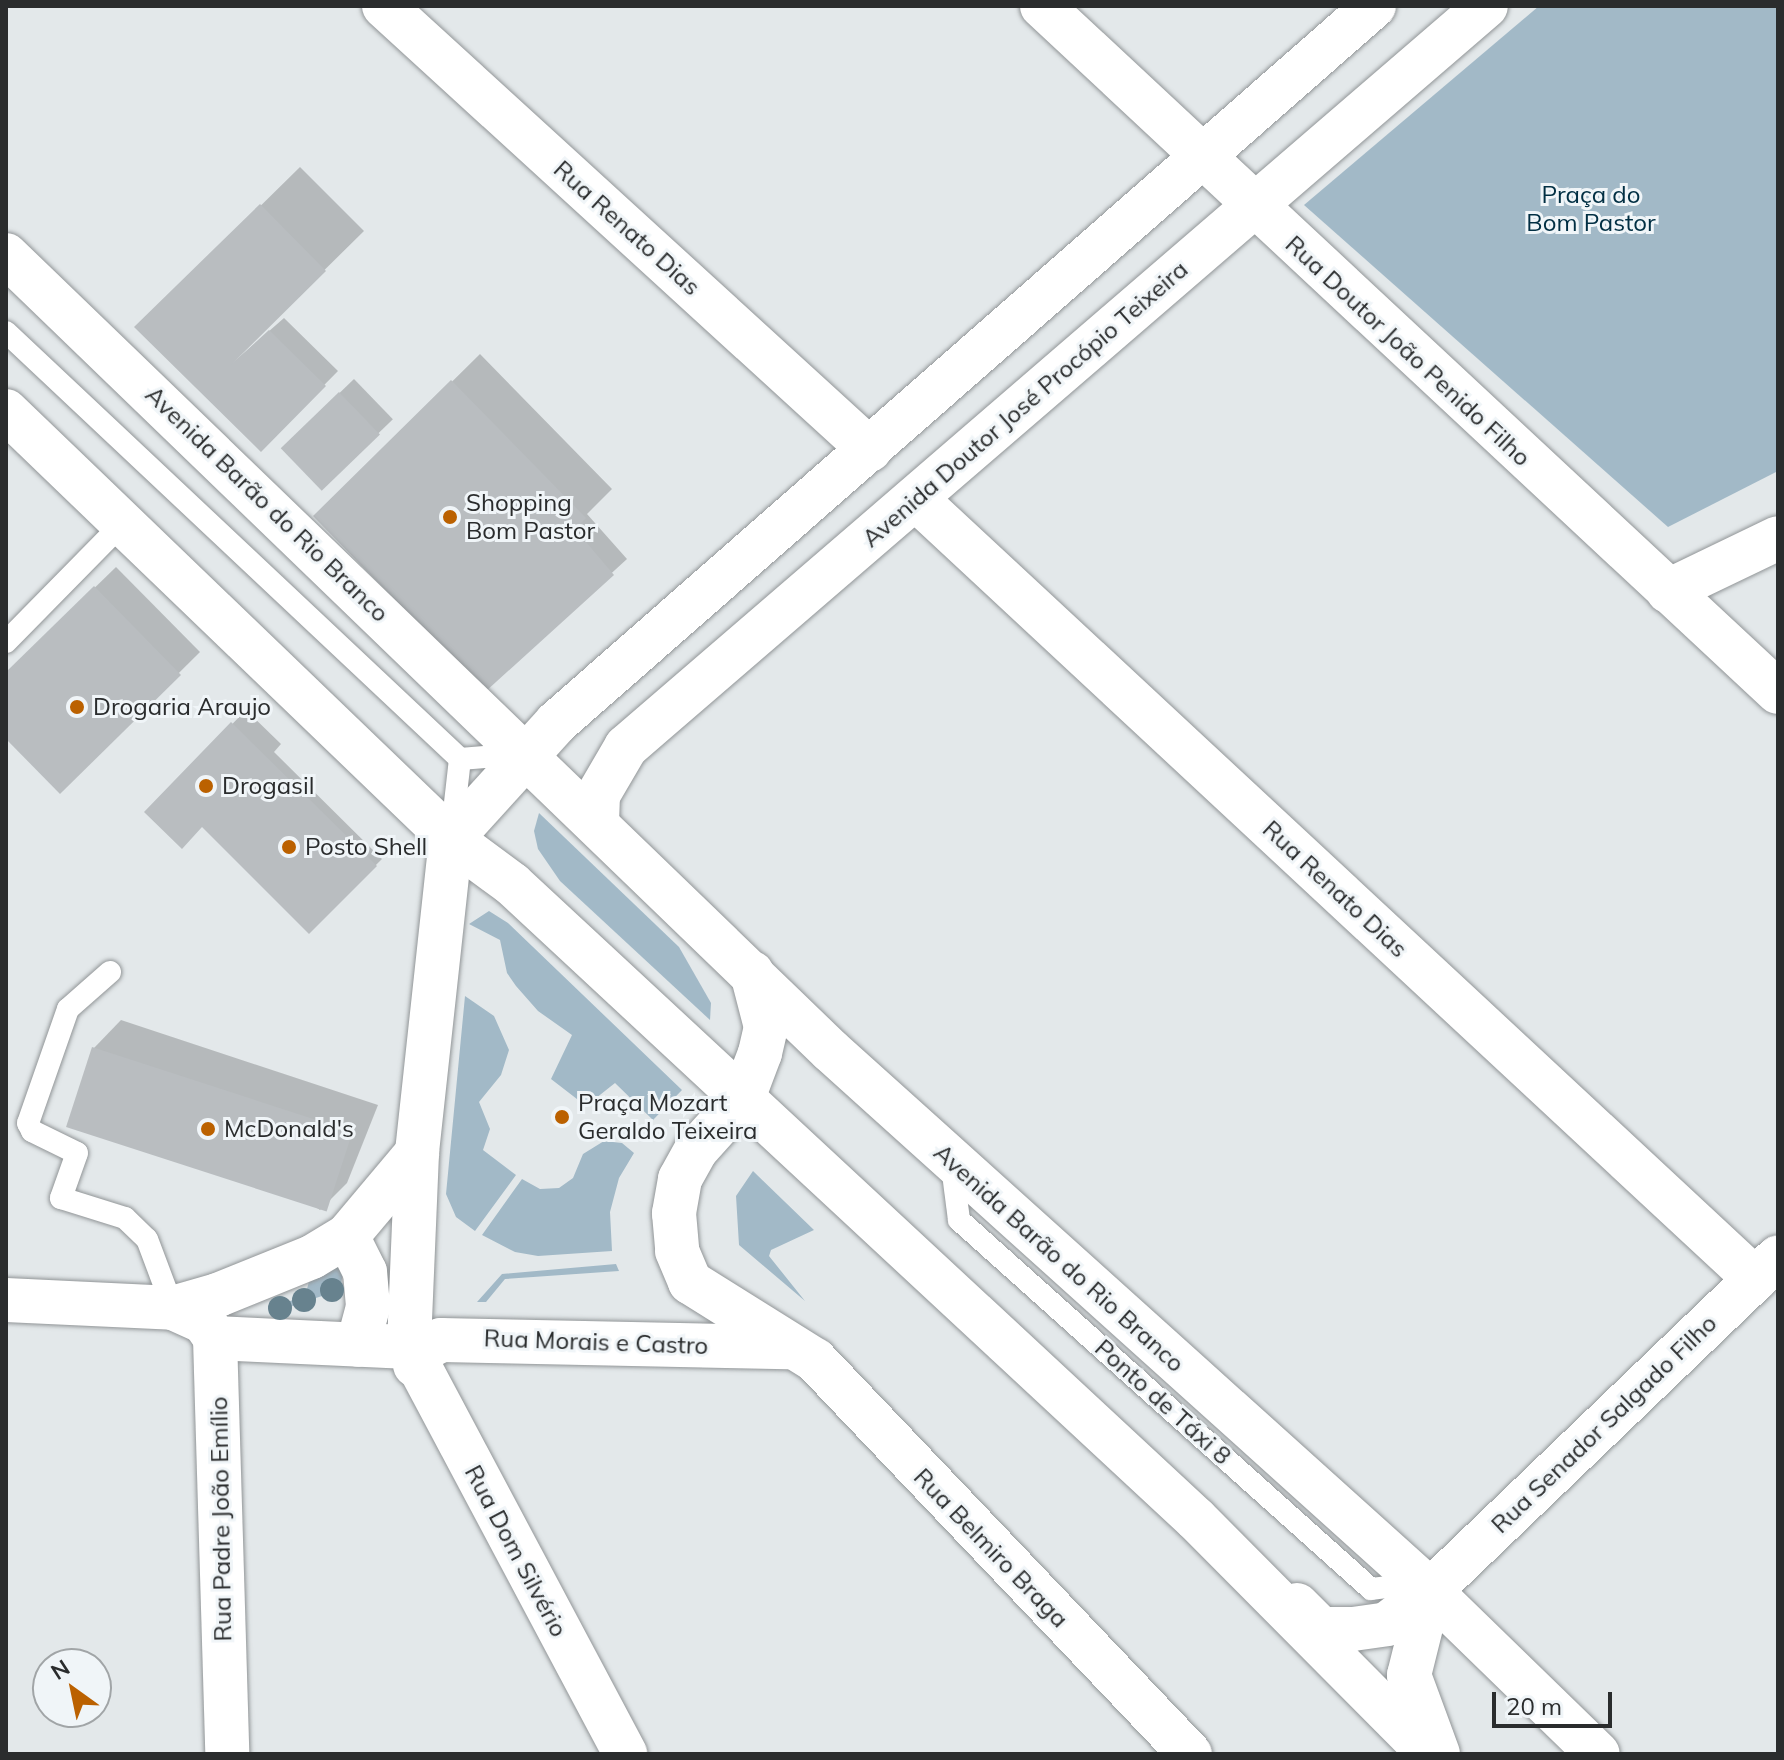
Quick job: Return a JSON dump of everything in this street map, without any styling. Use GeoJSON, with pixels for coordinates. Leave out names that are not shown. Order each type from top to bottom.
{"type":"FeatureCollection","features":[{"type":"Feature","properties":{"kind":"street","name":"Rua Renato Dias"},"geometry":{"type":"LineString","coordinates":[[384,6],[870,450]]}},
{"type":"Feature","properties":{"kind":"street","name":"Rua Doutor João Penido Filho"},"geometry":{"type":"LineString","coordinates":[[1042,6],[1253,208],[1778,692]]}},
{"type":"Feature","properties":{"kind":"street"},"geometry":{"type":"LineString","coordinates":[[173,1308],[204,1322],[215,1338],[358,1345],[412,1356],[417,1153],[451,839],[527,754],[1198,156],[1374,6]]}},
{"type":"Feature","properties":{"kind":"street","name":"Avenida Doutor José Procópio Teixeira"},"geometry":{"type":"LineString","coordinates":[[597,823],[598,795],[626,747],[1486,6]]}},
{"type":"Feature","properties":{"kind":"street","name":"Avenida Barão do Rio Branco"},"geometry":{"type":"LineString","coordinates":[[6,255],[952,1163],[1426,1587],[1598,1754]]}},
{"type":"Feature","properties":{"kind":"street"},"geometry":{"type":"LineString","coordinates":[[6,411],[125,521],[451,839],[512,884],[1196,1519],[1429,1754]]}},
{"type":"Feature","properties":{"kind":"street","name":"Rua Renato Dias"},"geometry":{"type":"LineString","coordinates":[[916,499],[1766,1268]]}},
{"type":"Feature","properties":{"kind":"street"},"geometry":{"type":"LineString","coordinates":[[1668,591],[1778,538]]}},
{"type":"Feature","properties":{"kind":"street"},"geometry":{"type":"LineString","coordinates":[[743,1098],[766,1027],[752,973]]}},
{"type":"Feature","properties":{"kind":"street","name":"Rua Belmiro Braga"},"geometry":{"type":"LineString","coordinates":[[743,1098],[696,1150],[680,1179],[674,1213],[677,1251],[690,1282],[788,1347],[815,1360],[1190,1754]]}},
{"type":"Feature","properties":{"kind":"street"},"geometry":{"type":"LineString","coordinates":[[6,1300],[173,1308],[262,1279],[347,1236],[417,1153]]}},
{"type":"Feature","properties":{"kind":"street"},"geometry":{"type":"LineString","coordinates":[[347,1236],[365,1272],[368,1307],[358,1345]]}},
{"type":"Feature","properties":{"kind":"street","name":"Rua Senador Salgado Filho"},"geometry":{"type":"LineString","coordinates":[[1196,1519],[1230,1538],[1321,1629],[1387,1624],[1766,1268]]}},
{"type":"Feature","properties":{"kind":"street","name":"Rua Padre João Emílio"},"geometry":{"type":"LineString","coordinates":[[215,1338],[227,1754]]}},
{"type":"Feature","properties":{"kind":"street","name":"Rua Morais e Castro"},"geometry":{"type":"LineString","coordinates":[[412,1356],[441,1340],[788,1347]]}},
{"type":"Feature","properties":{"kind":"street","name":"Rua Dom Silvério"},"geometry":{"type":"LineString","coordinates":[[412,1356],[625,1754]]}},
{"type":"Feature","properties":{"kind":"street"},"geometry":{"type":"LineString","coordinates":[[1426,1587],[1409,1675],[1438,1754]]}},
{"type":"Feature","properties":{"kind":"lane"},"geometry":{"type":"LineString","coordinates":[[6,332],[460,759],[527,754]]}},
{"type":"Feature","properties":{"kind":"lane"},"geometry":{"type":"LineString","coordinates":[[6,642],[125,521]]}},
{"type":"Feature","properties":{"kind":"lane"},"geometry":{"type":"LineString","coordinates":[[451,839],[460,759]]}},
{"type":"Feature","properties":{"kind":"lane"},"geometry":{"type":"LineString","coordinates":[[110,972],[68,1009],[28,1115],[32,1131],[77,1153],[61,1198],[125,1218],[147,1239],[173,1308]]}},
{"type":"Feature","properties":{"kind":"green space","name":"Praça do Bom Pastor"},"geometry":{"type":"Polygon","coordinates":[[[1539,6],[1778,6],[1778,471],[1668,527],[1304,205],[1539,6]]]}},
{"type":"Feature","properties":{"kind":"green space"},"geometry":{"type":"Polygon","coordinates":[[[539,813],[679,947],[711,1003],[710,1020],[560,881],[538,849],[534,831],[539,813]]]}},
{"type":"Feature","properties":{"kind":"green space"},"geometry":{"type":"Polygon","coordinates":[[[489,911],[508,923],[682,1090],[653,1120],[615,1083],[586,1106],[551,1079],[572,1035],[538,1011],[516,986],[507,973],[500,940],[469,924],[489,911]]]}},
{"type":"Feature","properties":{"kind":"green space"},"geometry":{"type":"Polygon","coordinates":[[[465,996],[494,1016],[509,1050],[501,1075],[479,1102],[490,1129],[483,1150],[516,1175],[475,1231],[456,1217],[446,1194],[465,996]]]}},
{"type":"Feature","properties":{"kind":"green space"},"geometry":{"type":"Polygon","coordinates":[[[604,1141],[622,1143],[634,1153],[619,1178],[610,1212],[612,1251],[538,1256],[515,1252],[482,1235],[522,1179],[540,1189],[559,1188],[573,1178],[583,1154],[604,1141]]]}},
{"type":"Feature","properties":{"kind":"green space"},"geometry":{"type":"Polygon","coordinates":[[[753,1171],[814,1230],[771,1250],[769,1256],[805,1301],[739,1245],[736,1196],[753,1171]]]}},
{"type":"Feature","properties":{"kind":"green space"},"geometry":{"type":"Polygon","coordinates":[[[346,1255],[340,1290],[271,1313],[272,1307],[305,1296],[310,1278],[346,1255]]]}},
{"type":"Feature","properties":{"kind":"green space"},"geometry":{"type":"Polygon","coordinates":[[[616,1264],[619,1271],[505,1279],[486,1302],[477,1302],[502,1274],[616,1264]]]}},
{"type":"Feature","properties":{"kind":"building"},"geometry":{"type":"Polygon","coordinates":[[[260,204],[326,271],[231,365],[269,330],[326,386],[261,452],[134,327],[260,204]]]}},
{"type":"Feature","properties":{"kind":"building","name":"Shopping Bom Pastor"},"geometry":{"type":"Polygon","coordinates":[[[451,380],[586,518],[575,529],[614,575],[485,692],[313,516],[451,380]]]}},
{"type":"Feature","properties":{"kind":"building"},"geometry":{"type":"Polygon","coordinates":[[[339,392],[380,434],[322,491],[281,448],[339,392]]]}},
{"type":"Feature","properties":{"kind":"building","name":"Drogaria Araujo"},"geometry":{"type":"Polygon","coordinates":[[[94,586],[181,675],[60,794],[6,739],[6,672],[94,586]]]}},
{"type":"Feature","properties":{"kind":"building","name":"Posto Shell"},"geometry":{"type":"Polygon","coordinates":[[[231,722],[377,866],[309,934],[202,827],[182,849],[144,812],[231,722]]]}},
{"type":"Feature","properties":{"kind":"building","name":"McDonald's"},"geometry":{"type":"Polygon","coordinates":[[[92,1047],[353,1132],[327,1212],[66,1127],[92,1047]]]}},
{"type":"Feature","properties":{"kind":"place","name":"Shopping Bom Pastor"},"geometry":{"type":"Point","coordinates":[450,517]}},
{"type":"Feature","properties":{"kind":"place","name":"Drogaria Araujo"},"geometry":{"type":"Point","coordinates":[77,707]}},
{"type":"Feature","properties":{"kind":"place","name":"Drogasil"},"geometry":{"type":"Point","coordinates":[206,786]}},
{"type":"Feature","properties":{"kind":"place","name":"Posto Shell"},"geometry":{"type":"Point","coordinates":[289,847]}},
{"type":"Feature","properties":{"kind":"place","name":"Praça Mozart Geraldo Teixeira"},"geometry":{"type":"Point","coordinates":[562,1117]}},
{"type":"Feature","properties":{"kind":"place","name":"McDonald's"},"geometry":{"type":"Point","coordinates":[208,1129]}}]}
